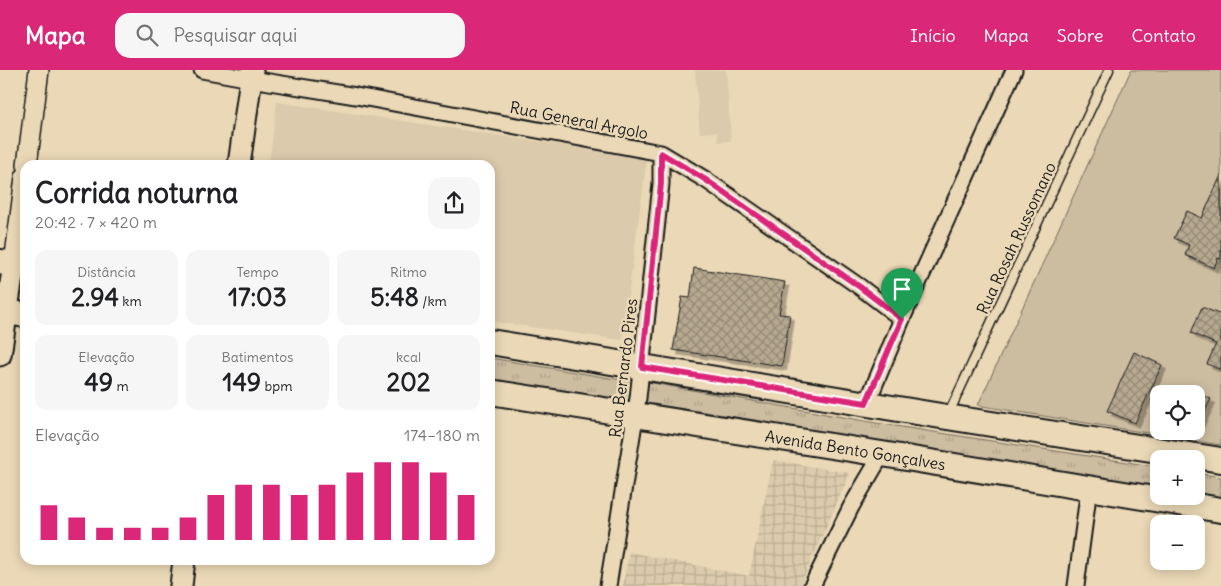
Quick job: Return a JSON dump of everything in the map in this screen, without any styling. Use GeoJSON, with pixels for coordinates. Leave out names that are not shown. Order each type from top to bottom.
{"type":"FeatureCollection","features":[{"type":"Feature","properties":{"kind":"main road"},"geometry":{"type":"LineString","coordinates":[[240,160],[251,74]]}},
{"type":"Feature","properties":{"kind":"main road"},"geometry":{"type":"LineString","coordinates":[[0,355],[13,264]]}},
{"type":"Feature","properties":{"kind":"main road"},"geometry":{"type":"LineString","coordinates":[[495,343],[1221,460]]}},
{"type":"Feature","properties":{"kind":"main road","name":"Avenida Bento Gonçalves"},"geometry":{"type":"LineString","coordinates":[[495,393],[1221,510]]}},
{"type":"Feature","properties":{"kind":"main road"},"geometry":{"type":"LineString","coordinates":[[181,586],[183,565]]}},
{"type":"Feature","properties":{"kind":"street"},"geometry":{"type":"LineString","coordinates":[[27,160],[39,70]]}},
{"type":"Feature","properties":{"kind":"street","name":"Rua General Argolo"},"geometry":{"type":"LineString","coordinates":[[202,70],[251,74],[356,96],[661,153],[706,180],[860,287],[902,319]]}},
{"type":"Feature","properties":{"kind":"street"},"geometry":{"type":"LineString","coordinates":[[866,403],[1014,70]]}},
{"type":"Feature","properties":{"kind":"street","name":"Rua Bernardo Pires"},"geometry":{"type":"LineString","coordinates":[[608,586],[642,367],[661,184],[661,153]]}},
{"type":"Feature","properties":{"kind":"street"},"geometry":{"type":"LineString","coordinates":[[13,264],[20,213]]}},
{"type":"Feature","properties":{"kind":"street"},"geometry":{"type":"LineString","coordinates":[[812,586],[851,507],[882,454]]}},
{"type":"Feature","properties":{"kind":"street"},"geometry":{"type":"LineString","coordinates":[[1076,586],[1089,488]]}},
{"type":"Feature","properties":{"kind":"lane","name":"Rua Rosah Russomano"},"geometry":{"type":"LineString","coordinates":[[947,417],[1109,70]]}},
{"type":"Feature","properties":{"kind":"shaded area"},"geometry":{"type":"Polygon","coordinates":[[[695,70],[726,70],[731,141],[718,142],[717,132],[700,133],[695,70]]]}},
{"type":"Feature","properties":{"kind":"shaded area"},"geometry":{"type":"Polygon","coordinates":[[[277,102],[647,158],[622,340],[495,322],[495,160],[270,160],[277,102]]]}},
{"type":"Feature","properties":{"kind":"shaded area"},"geometry":{"type":"Polygon","coordinates":[[[773,460],[850,473],[800,586],[623,586],[629,552],[749,576],[773,460]]]}},
{"type":"Feature","properties":{"kind":"green space"},"geometry":{"type":"Polygon","coordinates":[[[1131,70],[1221,70],[1221,445],[1191,440],[1205,440],[1205,385],[1150,385],[1150,433],[978,405],[1131,70]]]}},
{"type":"Feature","properties":{"kind":"green space"},"geometry":{"type":"Polygon","coordinates":[[[495,359],[628,381],[624,410],[495,389],[495,359]]]}},
{"type":"Feature","properties":{"kind":"green space"},"geometry":{"type":"Polygon","coordinates":[[[647,382],[876,423],[1150,466],[1150,496],[643,411],[647,382]]]}},
{"type":"Feature","properties":{"kind":"green space"},"geometry":{"type":"Polygon","coordinates":[[[1205,474],[1221,477],[1221,508],[1203,505],[1205,505],[1205,474]]]}},
{"type":"Feature","properties":{"kind":"building"},"geometry":{"type":"Polygon","coordinates":[[[1221,175],[1221,259],[1218,258],[1214,268],[1185,255],[1189,245],[1174,238],[1187,211],[1202,218],[1221,175]]]}},
{"type":"Feature","properties":{"kind":"building"},"geometry":{"type":"Polygon","coordinates":[[[694,268],[785,282],[779,314],[790,315],[782,366],[673,350],[682,297],[690,298],[694,268]]]}},
{"type":"Feature","properties":{"kind":"building"},"geometry":{"type":"Polygon","coordinates":[[[1202,307],[1221,315],[1221,370],[1207,364],[1216,344],[1191,333],[1202,307]]]}},
{"type":"Feature","properties":{"kind":"building"},"geometry":{"type":"Polygon","coordinates":[[[1134,352],[1162,365],[1153,385],[1150,385],[1150,391],[1135,423],[1107,411],[1134,352]]]}},
{"type":"Feature","properties":{"kind":"building"},"geometry":{"type":"Polygon","coordinates":[[[1205,397],[1211,399],[1205,411],[1205,397]]]}},
{"type":"Feature","properties":{"kind":"route"},"geometry":{"type":"LineString","coordinates":[[661,153],[706,180],[860,287],[902,319],[866,403],[642,367],[661,184],[661,153]]}}]}
